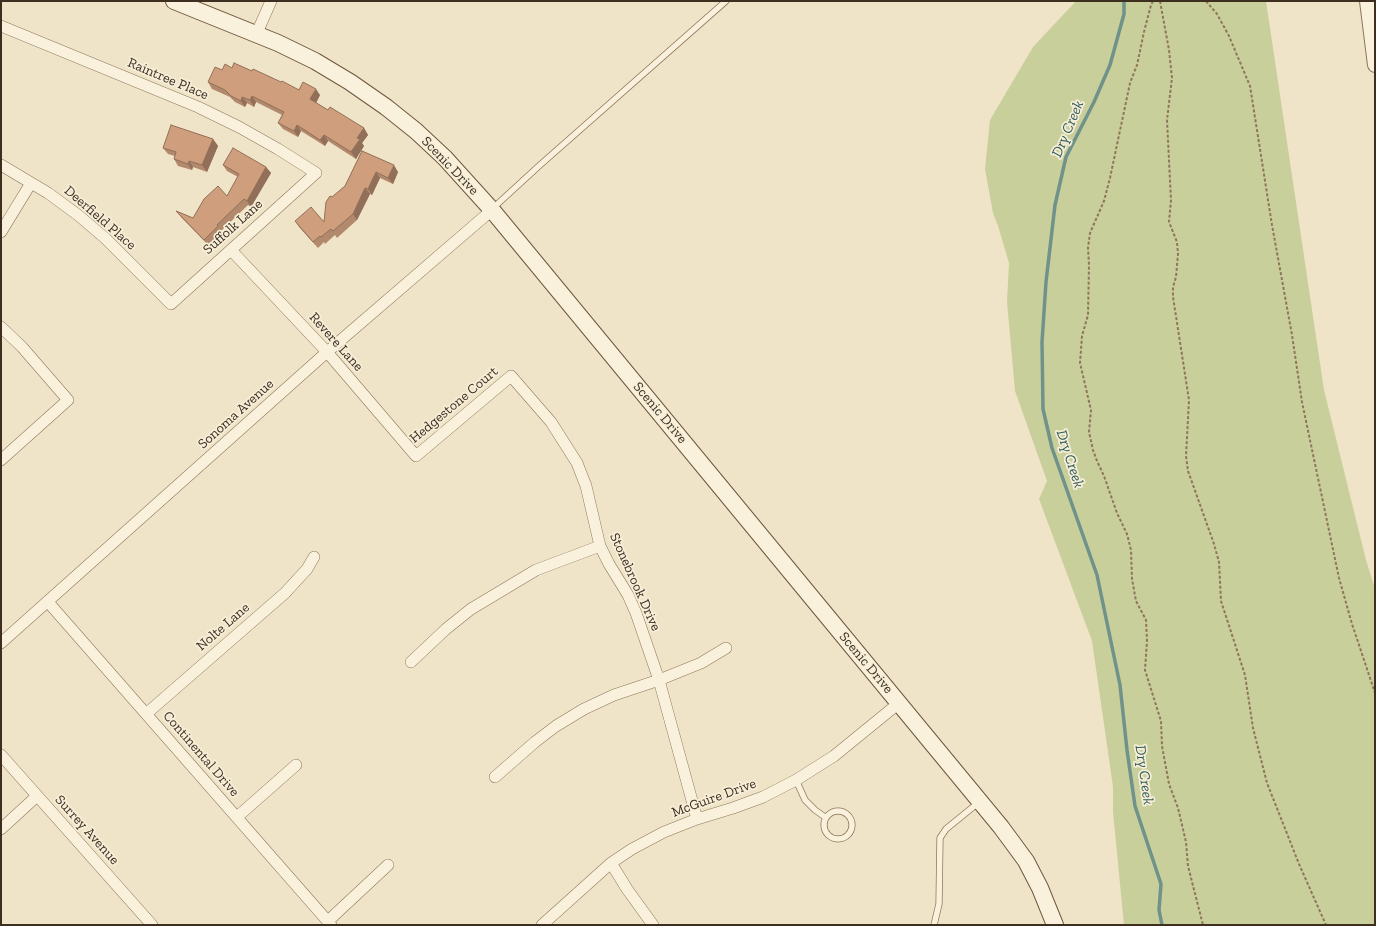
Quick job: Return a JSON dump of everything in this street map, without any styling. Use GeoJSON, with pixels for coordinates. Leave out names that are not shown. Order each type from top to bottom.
{"type":"FeatureCollection","features":[{"type":"Feature","properties":{"kind":"main road","name":"Scenic Drive"},"geometry":{"type":"LineString","coordinates":[[174,1],[278,43],[315,61],[350,82],[386,107],[416,131],[444,158],[492,210],[980,801],[1026,861],[1040,888],[1055,925]]}},
{"type":"Feature","properties":{"kind":"street"},"geometry":{"type":"LineString","coordinates":[[256,35],[270,1]]}},
{"type":"Feature","properties":{"kind":"street"},"geometry":{"type":"LineString","coordinates":[[1368,1],[1375,65]]}},
{"type":"Feature","properties":{"kind":"street","name":"Raintree Place"},"geometry":{"type":"LineString","coordinates":[[1,26],[198,107],[239,127],[316,173]]}},
{"type":"Feature","properties":{"kind":"street","name":"Deerfield Place"},"geometry":{"type":"LineString","coordinates":[[1,165],[48,193],[78,215],[105,238],[171,304]]}},
{"type":"Feature","properties":{"kind":"street","name":"Suffolk Lane"},"geometry":{"type":"LineString","coordinates":[[171,304],[316,173]]}},
{"type":"Feature","properties":{"kind":"street"},"geometry":{"type":"LineString","coordinates":[[1,232],[31,183]]}},
{"type":"Feature","properties":{"kind":"street","name":"Sonoma Avenue"},"geometry":{"type":"LineString","coordinates":[[1,643],[327,352],[492,210]]}},
{"type":"Feature","properties":{"kind":"street","name":"Revere Lane"},"geometry":{"type":"LineString","coordinates":[[231,250],[327,352],[416,456]]}},
{"type":"Feature","properties":{"kind":"street"},"geometry":{"type":"LineString","coordinates":[[1,328],[22,347],[68,400],[1,460]]}},
{"type":"Feature","properties":{"kind":"street","name":"Hedgestone Court"},"geometry":{"type":"LineString","coordinates":[[416,456],[511,376]]}},
{"type":"Feature","properties":{"kind":"street","name":"Stonebrook Drive"},"geometry":{"type":"LineString","coordinates":[[511,376],[551,422],[577,463],[586,486],[600,546],[628,595],[636,613],[659,680],[697,819]]}},
{"type":"Feature","properties":{"kind":"street"},"geometry":{"type":"LineString","coordinates":[[411,662],[446,628],[470,609],[536,570],[600,546]]}},
{"type":"Feature","properties":{"kind":"street","name":"Nolte Lane"},"geometry":{"type":"LineString","coordinates":[[146,714],[285,593],[307,569],[314,557]]}},
{"type":"Feature","properties":{"kind":"street","name":"Continental Drive"},"geometry":{"type":"LineString","coordinates":[[48,602],[329,923]]}},
{"type":"Feature","properties":{"kind":"street"},"geometry":{"type":"LineString","coordinates":[[495,777],[535,742],[556,726],[584,709],[614,695],[659,680],[702,663],[726,648]]}},
{"type":"Feature","properties":{"kind":"street","name":"McGuire Drive"},"geometry":{"type":"LineString","coordinates":[[542,925],[611,863],[632,849],[664,832],[697,819],[763,797],[796,780],[834,756],[899,703]]}},
{"type":"Feature","properties":{"kind":"street","name":"Surrey Avenue"},"geometry":{"type":"LineString","coordinates":[[1,755],[152,925]]}},
{"type":"Feature","properties":{"kind":"street"},"geometry":{"type":"LineString","coordinates":[[236,817],[296,765]]}},
{"type":"Feature","properties":{"kind":"street"},"geometry":{"type":"LineString","coordinates":[[1,828],[37,796]]}},
{"type":"Feature","properties":{"kind":"street"},"geometry":{"type":"LineString","coordinates":[[611,863],[627,889],[653,925]]}},
{"type":"Feature","properties":{"kind":"street"},"geometry":{"type":"LineString","coordinates":[[329,923],[388,865]]}},
{"type":"Feature","properties":{"kind":"lane"},"geometry":{"type":"LineString","coordinates":[[492,210],[540,165],[726,1]]}},
{"type":"Feature","properties":{"kind":"lane"},"geometry":{"type":"LineString","coordinates":[[796,780],[805,800],[825,817]]}},
{"type":"Feature","properties":{"kind":"lane"},"geometry":{"type":"LineString","coordinates":[[934,925],[939,904],[940,838],[946,829],[980,801]]}},
{"type":"Feature","properties":{"kind":"lane"},"geometry":{"type":"LineString","coordinates":[[840,810],[850,816],[852,827],[847,837],[836,839],[826,834],[824,828],[825,817],[829,813],[840,810]]}},
{"type":"Feature","properties":{"kind":"path"},"geometry":{"type":"LineString","coordinates":[[1154,1],[1151,5],[1137,65],[1130,83],[1104,201],[1090,233],[1088,248],[1088,315],[1082,336],[1080,364],[1091,410],[1089,432],[1093,450],[1104,476],[1116,513],[1127,534],[1131,550],[1132,579],[1136,601],[1146,620],[1147,641],[1145,670],[1161,721],[1162,746],[1169,784],[1178,808],[1186,842],[1188,866],[1203,925]]}},
{"type":"Feature","properties":{"kind":"path"},"geometry":{"type":"LineString","coordinates":[[1160,1],[1169,50],[1172,78],[1167,120],[1171,200],[1169,222],[1176,242],[1178,254],[1173,297],[1189,400],[1186,456],[1188,471],[1219,562],[1221,601],[1245,675],[1253,728],[1267,782],[1299,864],[1326,925]]}},
{"type":"Feature","properties":{"kind":"path"},"geometry":{"type":"LineString","coordinates":[[1206,1],[1217,14],[1229,36],[1250,86],[1302,402],[1339,578],[1352,624],[1375,693]]}},
{"type":"Feature","properties":{"kind":"green space"},"geometry":{"type":"Polygon","coordinates":[[[1076,1],[1266,1],[1324,390],[1366,560],[1375,589],[1375,925],[1124,925],[1113,812],[1113,787],[1092,641],[1039,499],[1047,481],[1015,391],[1007,302],[1009,263],[993,213],[985,169],[990,120],[1033,47],[1076,1]]]}},
{"type":"Feature","properties":{"kind":"building"},"geometry":{"type":"Polygon","coordinates":[[[234,63],[252,71],[253,69],[281,82],[282,81],[299,90],[303,82],[316,89],[310,99],[328,110],[330,107],[364,128],[357,138],[360,139],[351,152],[324,135],[320,140],[297,125],[294,131],[278,123],[284,112],[252,96],[250,100],[242,97],[241,101],[231,96],[225,90],[208,82],[215,67],[222,70],[225,64],[232,68],[234,63]]]}},
{"type":"Feature","properties":{"kind":"building"},"geometry":{"type":"Polygon","coordinates":[[[171,125],[213,139],[202,165],[189,161],[188,164],[174,159],[176,152],[163,148],[171,125]]]}},
{"type":"Feature","properties":{"kind":"building"},"geometry":{"type":"Polygon","coordinates":[[[233,148],[266,167],[247,201],[244,199],[204,240],[176,211],[193,218],[204,199],[218,186],[227,196],[239,174],[223,165],[233,148]]]}},
{"type":"Feature","properties":{"kind":"building"},"geometry":{"type":"Polygon","coordinates":[[[362,151],[394,165],[388,178],[376,172],[368,189],[365,188],[353,214],[333,231],[331,229],[313,242],[295,221],[311,207],[324,222],[326,202],[330,196],[332,197],[345,186],[362,151]]]}},
{"type":"Feature","properties":{"kind":"waterway","name":"Dry Creek"},"geometry":{"type":"LineString","coordinates":[[1124,1],[1124,14],[1110,65],[1094,102],[1066,157],[1055,205],[1046,282],[1042,342],[1043,409],[1052,448],[1097,575],[1120,685],[1135,806],[1161,884],[1159,910],[1162,925]]}}]}
